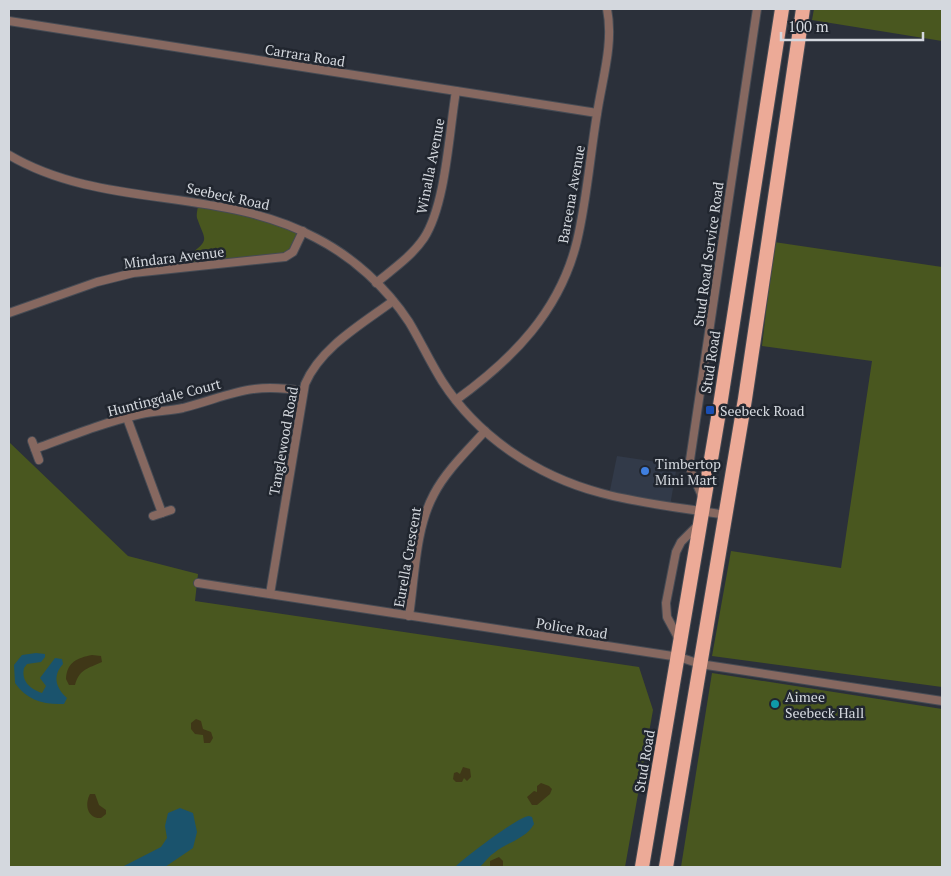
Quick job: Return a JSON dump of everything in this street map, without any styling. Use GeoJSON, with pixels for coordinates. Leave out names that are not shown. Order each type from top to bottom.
{"type":"FeatureCollection","features":[{"type":"Feature","properties":{"kind":"highway","name":"Stud Road"},"geometry":{"type":"LineString","coordinates":[[642,867],[703,511],[782,9]]}},
{"type":"Feature","properties":{"kind":"highway"},"geometry":{"type":"LineString","coordinates":[[666,867],[745,399],[803,9]]}},
{"type":"Feature","properties":{"kind":"highway"},"geometry":{"type":"LineString","coordinates":[[778,36],[798,38]]}},
{"type":"Feature","properties":{"kind":"street","name":"Bareena Avenue"},"geometry":{"type":"LineString","coordinates":[[456,400],[500,367],[517,351],[543,317],[560,287],[570,264],[578,233],[609,36],[608,9]]}},
{"type":"Feature","properties":{"kind":"street","name":"Stud Road Service Road"},"geometry":{"type":"LineString","coordinates":[[703,511],[691,471],[690,460],[757,9]]}},
{"type":"Feature","properties":{"kind":"street","name":"Carrara Road"},"geometry":{"type":"LineString","coordinates":[[9,21],[597,113]]}},
{"type":"Feature","properties":{"kind":"street","name":"Winalla Avenue"},"geometry":{"type":"LineString","coordinates":[[376,283],[412,252],[433,221],[445,164],[456,91]]}},
{"type":"Feature","properties":{"kind":"street","name":"Seebeck Road"},"geometry":{"type":"LineString","coordinates":[[9,155],[44,172],[78,182],[237,208],[272,218],[303,231],[356,264],[376,283],[408,321],[443,383],[456,400],[485,431],[527,462],[574,484],[602,494],[726,515]]}},
{"type":"Feature","properties":{"kind":"street","name":"Mindara Avenue"},"geometry":{"type":"LineString","coordinates":[[9,313],[97,282],[133,273],[285,257],[293,252],[303,231]]}},
{"type":"Feature","properties":{"kind":"street","name":"Tanglewood Road"},"geometry":{"type":"LineString","coordinates":[[270,594],[302,391],[314,367],[328,350],[393,301]]}},
{"type":"Feature","properties":{"kind":"street","name":"Huntingdale Court"},"geometry":{"type":"LineString","coordinates":[[35,449],[127,418],[182,408],[246,389],[274,387],[302,391]]}},
{"type":"Feature","properties":{"kind":"street"},"geometry":{"type":"LineString","coordinates":[[127,418],[162,513]]}},
{"type":"Feature","properties":{"kind":"street","name":"Eurella Crescent"},"geometry":{"type":"LineString","coordinates":[[409,616],[422,532],[430,504],[447,475],[485,431]]}},
{"type":"Feature","properties":{"kind":"street"},"geometry":{"type":"LineString","coordinates":[[32,441],[39,460]]}},
{"type":"Feature","properties":{"kind":"street"},"geometry":{"type":"LineString","coordinates":[[153,516],[171,510]]}},
{"type":"Feature","properties":{"kind":"street"},"geometry":{"type":"LineString","coordinates":[[680,650],[667,617],[666,603],[678,546],[703,511]]}},
{"type":"Feature","properties":{"kind":"street","name":"Police Road"},"geometry":{"type":"LineString","coordinates":[[198,583],[409,616],[680,650],[700,664],[942,701]]}},
{"type":"Feature","properties":{"kind":"shaded area"},"geometry":{"type":"Polygon","coordinates":[[[617,456],[677,465],[670,506],[609,495],[617,456]]]}},
{"type":"Feature","properties":{"kind":"green space"},"geometry":{"type":"Polygon","coordinates":[[[814,9],[942,9],[942,41],[812,20],[814,9]]]}},
{"type":"Feature","properties":{"kind":"green space"},"geometry":{"type":"Polygon","coordinates":[[[199,202],[303,231],[291,254],[189,266],[188,256],[203,243],[204,239],[197,216],[199,202]]]}},
{"type":"Feature","properties":{"kind":"green space"},"geometry":{"type":"Polygon","coordinates":[[[774,242],[942,267],[942,687],[712,656],[731,551],[841,568],[872,361],[762,346],[774,242]]]}},
{"type":"Feature","properties":{"kind":"green space"},"geometry":{"type":"Polygon","coordinates":[[[9,442],[128,556],[198,574],[195,601],[639,667],[653,710],[625,867],[9,867],[9,442]]]}},
{"type":"Feature","properties":{"kind":"green space"},"geometry":{"type":"Polygon","coordinates":[[[712,673],[942,709],[942,867],[681,867],[712,673]]]}},
{"type":"Feature","properties":{"kind":"sand"},"geometry":{"type":"Polygon","coordinates":[[[92,655],[101,656],[102,662],[82,672],[75,685],[69,685],[66,679],[71,665],[77,659],[92,655]]]}},
{"type":"Feature","properties":{"kind":"sand"},"geometry":{"type":"Polygon","coordinates":[[[196,719],[201,721],[203,729],[211,732],[213,738],[210,743],[204,743],[203,735],[195,734],[191,729],[191,723],[196,719]]]}},
{"type":"Feature","properties":{"kind":"sand"},"geometry":{"type":"Polygon","coordinates":[[[463,767],[470,769],[471,777],[467,781],[464,778],[462,782],[456,782],[453,779],[454,773],[460,774],[463,767]]]}},
{"type":"Feature","properties":{"kind":"sand"},"geometry":{"type":"Polygon","coordinates":[[[541,783],[552,789],[550,794],[537,805],[532,805],[527,797],[534,791],[537,792],[537,786],[541,783]]]}},
{"type":"Feature","properties":{"kind":"sand"},"geometry":{"type":"Polygon","coordinates":[[[90,794],[95,794],[99,805],[106,810],[106,814],[101,818],[93,816],[88,810],[87,803],[90,794]]]}},
{"type":"Feature","properties":{"kind":"sand"},"geometry":{"type":"Polygon","coordinates":[[[499,857],[503,861],[503,866],[490,867],[490,861],[499,857]]]}},
{"type":"Feature","properties":{"kind":"water"},"geometry":{"type":"Polygon","coordinates":[[[45,654],[45,657],[41,662],[27,664],[23,673],[25,681],[30,687],[42,693],[46,686],[40,678],[55,658],[62,659],[63,664],[57,673],[57,682],[60,690],[67,698],[64,704],[49,704],[36,700],[25,694],[15,683],[14,665],[22,655],[45,654]]]}},
{"type":"Feature","properties":{"kind":"water"},"geometry":{"type":"Polygon","coordinates":[[[180,808],[193,813],[197,832],[193,848],[165,867],[122,867],[161,847],[167,838],[165,826],[168,813],[180,808]]]}},
{"type":"Feature","properties":{"kind":"water"},"geometry":{"type":"Polygon","coordinates":[[[529,816],[532,817],[534,824],[531,829],[492,854],[480,867],[455,867],[514,823],[529,816]]]}},
{"type":"Feature","properties":{"kind":"place","name":"Seebeck Road"},"geometry":{"type":"Point","coordinates":[710,410]}},
{"type":"Feature","properties":{"kind":"place","name":"Timbertop Mini Mart"},"geometry":{"type":"Point","coordinates":[645,471]}},
{"type":"Feature","properties":{"kind":"place","name":"Aimee Seebeck Hall"},"geometry":{"type":"Point","coordinates":[775,704]}}]}
